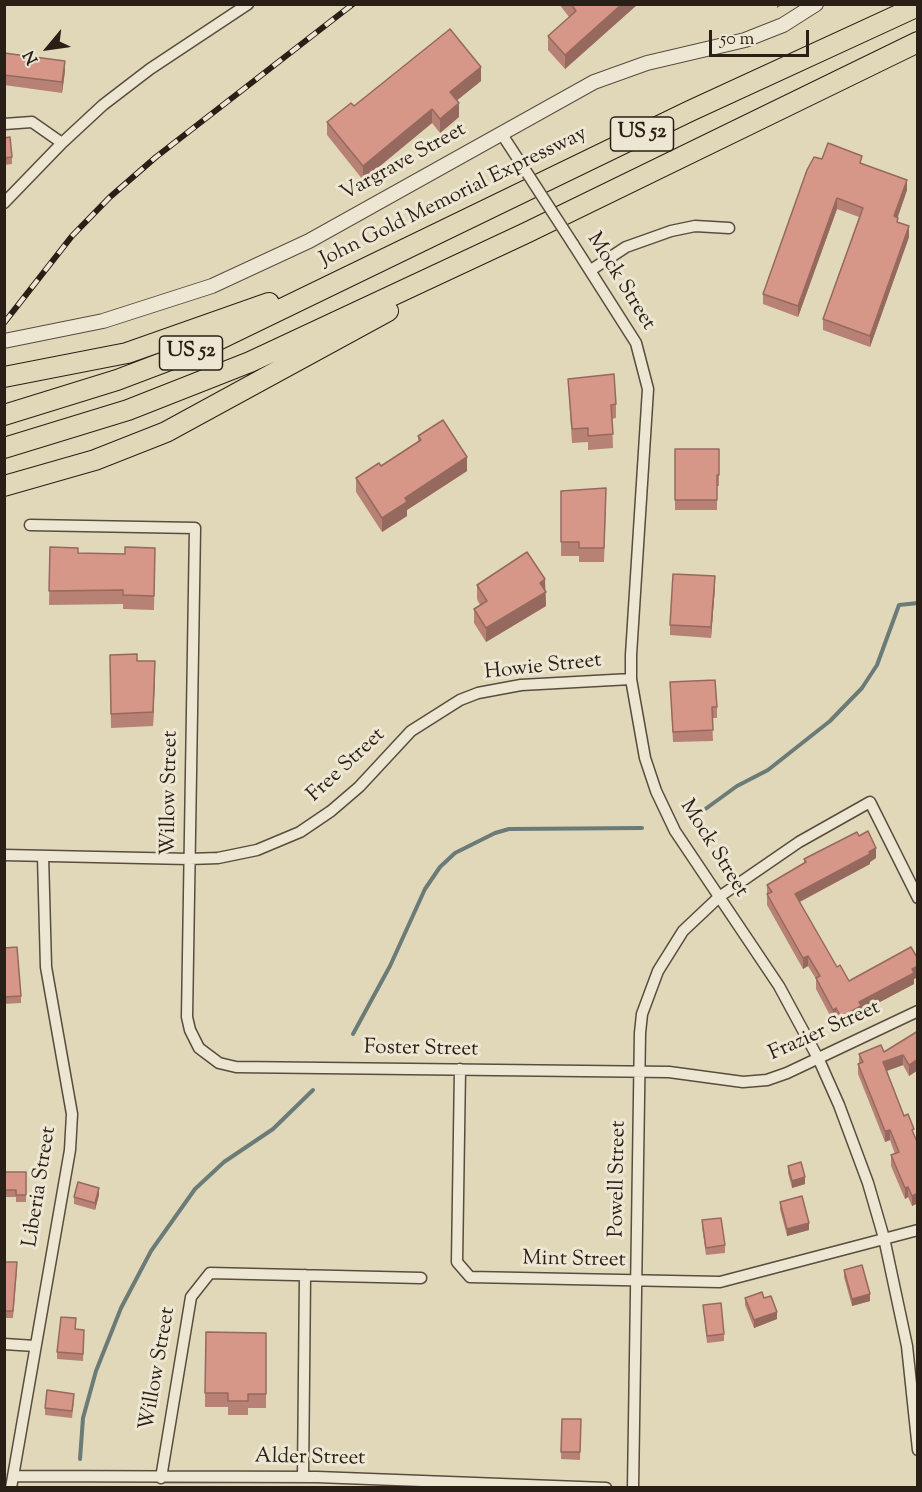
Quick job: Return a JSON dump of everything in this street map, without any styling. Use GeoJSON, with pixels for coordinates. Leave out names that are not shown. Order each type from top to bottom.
{"type":"FeatureCollection","features":[{"type":"Feature","properties":{"kind":"highway","name":"John Gold Memorial Expressway"},"geometry":{"type":"LineString","coordinates":[[4,415],[160,365],[227,337],[690,111],[918,6]]}},
{"type":"Feature","properties":{"kind":"highway","name":"US 52"},"geometry":{"type":"LineString","coordinates":[[4,448],[128,410],[212,378],[526,233],[918,42]]}},
{"type":"Feature","properties":{"kind":"highway"},"geometry":{"type":"LineString","coordinates":[[4,486],[95,460],[166,432],[526,233]]}},
{"type":"Feature","properties":{"kind":"highway"},"geometry":{"type":"LineString","coordinates":[[4,377],[85,363],[137,350],[201,329],[367,267]]}},
{"type":"Feature","properties":{"kind":"street"},"geometry":{"type":"LineString","coordinates":[[4,203],[62,143],[125,88],[248,4]]}},
{"type":"Feature","properties":{"kind":"street","name":"Vargrave Street"},"geometry":{"type":"LineString","coordinates":[[4,341],[64,331],[130,314],[221,282],[309,241],[594,82],[647,63],[745,40],[783,25],[816,4]]}},
{"type":"Feature","properties":{"kind":"street"},"geometry":{"type":"LineString","coordinates":[[4,124],[32,122],[62,143]]}},
{"type":"Feature","properties":{"kind":"street","name":"Mock Street"},"geometry":{"type":"LineString","coordinates":[[501,133],[636,343],[648,389],[631,679],[645,758],[656,791],[675,831],[779,986],[819,1060],[857,1151],[884,1238],[907,1346],[918,1450]]}},
{"type":"Feature","properties":{"kind":"street"},"geometry":{"type":"LineString","coordinates":[[591,270],[626,247],[671,231],[695,226],[729,228]]}},
{"type":"Feature","properties":{"kind":"street","name":"Willow Street"},"geometry":{"type":"LineString","coordinates":[[30,525],[195,528],[188,1017],[195,1041],[205,1053]]}},
{"type":"Feature","properties":{"kind":"street","name":"Howie Street"},"geometry":{"type":"LineString","coordinates":[[460,700],[478,693],[521,685],[631,679]]}},
{"type":"Feature","properties":{"kind":"street","name":"Free Street"},"geometry":{"type":"LineString","coordinates":[[4,855],[189,859],[218,858],[257,850],[300,832],[331,811],[359,787],[411,731],[460,700]]}},
{"type":"Feature","properties":{"kind":"street","name":"Powell Street"},"geometry":{"type":"LineString","coordinates":[[633,1488],[642,1014],[658,971],[683,931],[719,897],[799,842],[870,802],[918,898]]}},
{"type":"Feature","properties":{"kind":"street","name":"Liberia Street"},"geometry":{"type":"LineString","coordinates":[[11,1488],[70,1150],[72,1114],[46,967],[43,856]]}},
{"type":"Feature","properties":{"kind":"street","name":"Frazier Street"},"geometry":{"type":"LineString","coordinates":[[640,1071],[696,1073],[743,1082],[767,1080],[819,1060],[918,1011]]}},
{"type":"Feature","properties":{"kind":"street","name":"Foster Street"},"geometry":{"type":"LineString","coordinates":[[205,1053],[219,1063],[236,1067],[640,1071]]}},
{"type":"Feature","properties":{"kind":"street","name":"Mint Street"},"geometry":{"type":"LineString","coordinates":[[460,1069],[457,1262],[461,1270],[470,1277],[720,1282],[918,1230]]}},
{"type":"Feature","properties":{"kind":"street","name":"Willow Street"},"geometry":{"type":"LineString","coordinates":[[161,1478],[191,1297],[210,1274],[305,1275]]}},
{"type":"Feature","properties":{"kind":"street"},"geometry":{"type":"LineString","coordinates":[[303,1477],[305,1275],[421,1278]]}},
{"type":"Feature","properties":{"kind":"street"},"geometry":{"type":"LineString","coordinates":[[4,1344],[35,1346]]}},
{"type":"Feature","properties":{"kind":"street","name":"Alder Street"},"geometry":{"type":"LineString","coordinates":[[13,1476],[303,1477],[606,1488]]}},
{"type":"Feature","properties":{"kind":"building"},"geometry":{"type":"Polygon","coordinates":[[[571,4],[622,4],[565,55],[548,36],[576,11],[571,4]]]}},
{"type":"Feature","properties":{"kind":"building"},"geometry":{"type":"Polygon","coordinates":[[[450,29],[481,67],[450,92],[459,103],[440,119],[432,109],[363,166],[327,122],[351,103],[354,106],[450,29]]]}},
{"type":"Feature","properties":{"kind":"building"},"geometry":{"type":"Polygon","coordinates":[[[4,53],[65,61],[62,82],[4,75],[4,53]]]}},
{"type":"Feature","properties":{"kind":"building"},"geometry":{"type":"Polygon","coordinates":[[[10,137],[12,157],[4,158],[4,138],[10,137]]]}},
{"type":"Feature","properties":{"kind":"building"},"geometry":{"type":"Polygon","coordinates":[[[828,143],[862,156],[860,163],[907,180],[894,216],[898,218],[897,222],[909,226],[870,336],[823,319],[863,208],[837,198],[798,306],[763,294],[807,170],[814,157],[822,159],[828,143]]]}},
{"type":"Feature","properties":{"kind":"building"},"geometry":{"type":"Polygon","coordinates":[[[614,374],[616,404],[611,405],[613,434],[588,436],[588,428],[572,429],[568,379],[614,374]]]}},
{"type":"Feature","properties":{"kind":"building"},"geometry":{"type":"Polygon","coordinates":[[[443,420],[467,457],[405,498],[407,502],[382,518],[356,478],[379,463],[381,466],[421,440],[418,436],[443,420]]]}},
{"type":"Feature","properties":{"kind":"building"},"geometry":{"type":"Polygon","coordinates":[[[675,449],[719,449],[717,500],[675,500],[675,449]]]}},
{"type":"Feature","properties":{"kind":"building"},"geometry":{"type":"Polygon","coordinates":[[[606,488],[604,548],[579,548],[579,542],[561,542],[561,491],[606,488]]]}},
{"type":"Feature","properties":{"kind":"building"},"geometry":{"type":"Polygon","coordinates":[[[50,547],[78,548],[78,553],[125,554],[125,547],[155,548],[154,596],[123,595],[123,590],[49,591],[50,547]]]}},
{"type":"Feature","properties":{"kind":"building"},"geometry":{"type":"Polygon","coordinates":[[[527,552],[545,579],[540,583],[546,592],[486,628],[474,609],[487,601],[477,585],[527,552]]]}},
{"type":"Feature","properties":{"kind":"building"},"geometry":{"type":"Polygon","coordinates":[[[673,574],[715,576],[711,627],[670,625],[673,574]]]}},
{"type":"Feature","properties":{"kind":"building"},"geometry":{"type":"Polygon","coordinates":[[[137,654],[137,661],[155,661],[153,712],[111,714],[110,655],[137,654]]]}},
{"type":"Feature","properties":{"kind":"building"},"geometry":{"type":"Polygon","coordinates":[[[715,680],[717,707],[712,707],[713,730],[673,732],[670,682],[715,680]]]}},
{"type":"Feature","properties":{"kind":"building"},"geometry":{"type":"Polygon","coordinates":[[[868,831],[876,848],[869,852],[870,854],[795,894],[837,967],[840,965],[849,981],[911,947],[918,959],[918,966],[912,969],[914,973],[859,1002],[861,1006],[841,1017],[836,1008],[833,1010],[816,978],[820,976],[808,956],[803,958],[767,894],[772,892],[767,885],[806,862],[804,859],[857,832],[859,836],[868,831]]]}},
{"type":"Feature","properties":{"kind":"building"},"geometry":{"type":"Polygon","coordinates":[[[17,947],[21,996],[4,997],[4,948],[17,947]]]}},
{"type":"Feature","properties":{"kind":"building"},"geometry":{"type":"Polygon","coordinates":[[[918,1031],[918,1059],[909,1065],[903,1055],[883,1062],[904,1116],[908,1114],[918,1144],[918,1193],[912,1196],[908,1187],[905,1188],[891,1155],[899,1152],[890,1130],[885,1131],[858,1064],[863,1062],[859,1054],[881,1045],[884,1052],[918,1031]]]}},
{"type":"Feature","properties":{"kind":"building"},"geometry":{"type":"Polygon","coordinates":[[[801,1162],[805,1177],[792,1181],[788,1166],[801,1162]]]}},
{"type":"Feature","properties":{"kind":"building"},"geometry":{"type":"Polygon","coordinates":[[[4,1172],[26,1172],[26,1195],[16,1195],[16,1190],[4,1190],[4,1172]]]}},
{"type":"Feature","properties":{"kind":"building"},"geometry":{"type":"Polygon","coordinates":[[[78,1182],[99,1188],[95,1203],[74,1197],[78,1182]]]}},
{"type":"Feature","properties":{"kind":"building"},"geometry":{"type":"Polygon","coordinates":[[[802,1196],[809,1223],[787,1229],[780,1202],[802,1196]]]}},
{"type":"Feature","properties":{"kind":"building"},"geometry":{"type":"Polygon","coordinates":[[[721,1218],[725,1245],[706,1248],[702,1220],[721,1218]]]}},
{"type":"Feature","properties":{"kind":"building"},"geometry":{"type":"Polygon","coordinates":[[[4,1262],[17,1262],[13,1311],[4,1311],[4,1262]]]}},
{"type":"Feature","properties":{"kind":"building"},"geometry":{"type":"Polygon","coordinates":[[[862,1265],[870,1294],[852,1299],[844,1270],[862,1265]]]}},
{"type":"Feature","properties":{"kind":"building"},"geometry":{"type":"Polygon","coordinates":[[[762,1292],[764,1298],[771,1296],[777,1312],[754,1320],[745,1298],[762,1292]]]}},
{"type":"Feature","properties":{"kind":"building"},"geometry":{"type":"Polygon","coordinates":[[[721,1303],[724,1334],[707,1336],[703,1305],[721,1303]]]}},
{"type":"Feature","properties":{"kind":"building"},"geometry":{"type":"Polygon","coordinates":[[[61,1317],[76,1318],[75,1329],[84,1330],[83,1354],[57,1352],[61,1317]]]}},
{"type":"Feature","properties":{"kind":"building"},"geometry":{"type":"Polygon","coordinates":[[[206,1332],[266,1333],[266,1394],[248,1394],[248,1401],[228,1401],[228,1393],[205,1393],[206,1332]]]}},
{"type":"Feature","properties":{"kind":"building"},"geometry":{"type":"Polygon","coordinates":[[[47,1390],[74,1394],[72,1411],[45,1408],[47,1390]]]}},
{"type":"Feature","properties":{"kind":"building"},"geometry":{"type":"Polygon","coordinates":[[[562,1419],[581,1419],[580,1452],[561,1452],[562,1419]]]}},
{"type":"Feature","properties":{"kind":"waterway"},"geometry":{"type":"LineString","coordinates":[[693,818],[737,786],[768,770],[830,721],[862,688],[877,665],[899,605],[918,603]]}},
{"type":"Feature","properties":{"kind":"waterway"},"geometry":{"type":"LineString","coordinates":[[353,1034],[390,966],[425,889],[440,867],[455,853],[495,833],[509,829],[642,828]]}},
{"type":"Feature","properties":{"kind":"waterway"},"geometry":{"type":"LineString","coordinates":[[80,1459],[83,1418],[96,1371],[121,1308],[151,1251],[195,1189],[224,1162],[273,1129],[313,1090]]}},
{"type":"Feature","properties":{"kind":"railway"},"geometry":{"type":"LineString","coordinates":[[4,323],[72,236],[110,197],[156,157],[353,4]]}}]}
